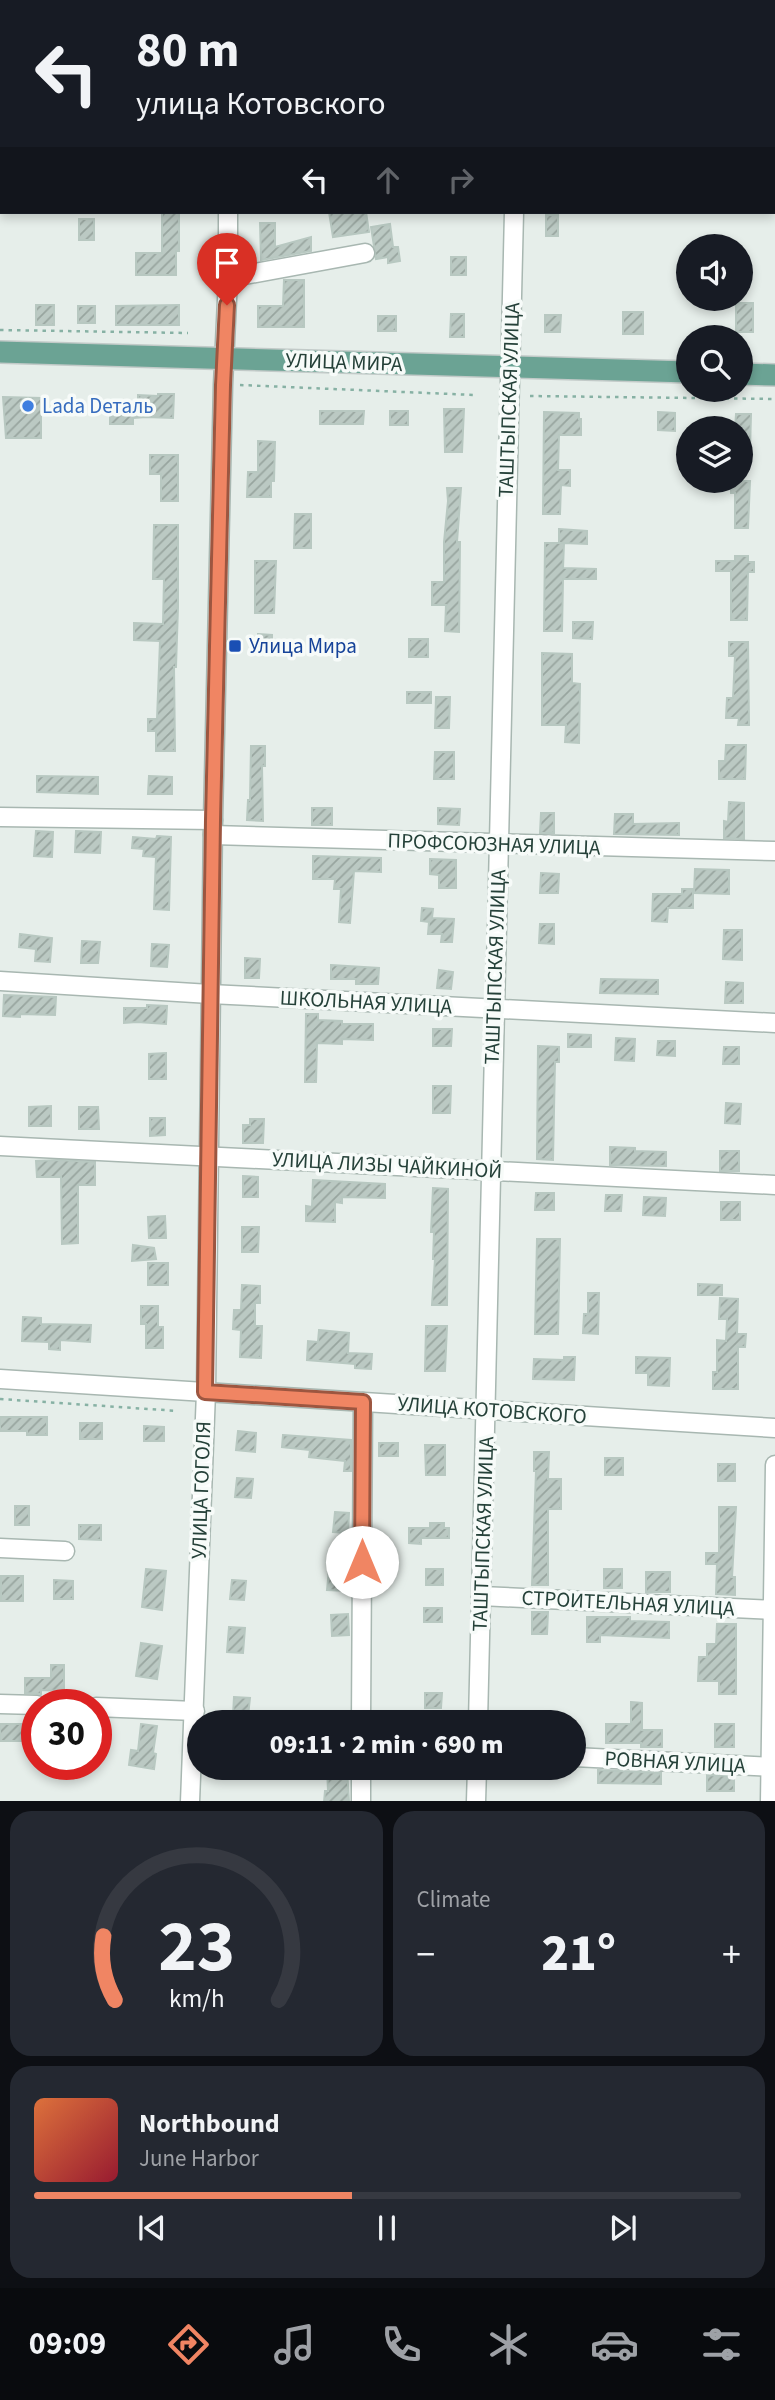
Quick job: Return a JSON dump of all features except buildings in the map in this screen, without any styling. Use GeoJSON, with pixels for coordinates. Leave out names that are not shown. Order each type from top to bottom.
{"type":"FeatureCollection","features":[{"type":"Feature","properties":{"kind":"main road","name":"УЛИЦА МИРА"},"geometry":{"type":"LineString","coordinates":[[0,352],[676,372]]}},
{"type":"Feature","properties":{"kind":"main road"},"geometry":{"type":"LineString","coordinates":[[753,374],[775,375]]}},
{"type":"Feature","properties":{"kind":"street","name":"УЛИЦА ГОГОЛЯ"},"geometry":{"type":"LineString","coordinates":[[195,1710],[205,1392],[213,827],[228,214]]}},
{"type":"Feature","properties":{"kind":"street","name":"ТАШТЫПСКАЯ УЛИЦА"},"geometry":{"type":"LineString","coordinates":[[478,1710],[514,214]]}},
{"type":"Feature","properties":{"kind":"street"},"geometry":{"type":"LineString","coordinates":[[228,278],[365,253]]}},
{"type":"Feature","properties":{"kind":"street","name":"ПРОФСОЮЗНАЯ УЛИЦА"},"geometry":{"type":"LineString","coordinates":[[0,817],[498,845],[775,851]]}},
{"type":"Feature","properties":{"kind":"street","name":"ШКОЛЬНАЯ УЛИЦА"},"geometry":{"type":"LineString","coordinates":[[0,981],[775,1023]]}},
{"type":"Feature","properties":{"kind":"street","name":"УЛИЦА ЛИЗЫ ЧАЙКИНОЙ"},"geometry":{"type":"LineString","coordinates":[[0,1146],[775,1185]]}},
{"type":"Feature","properties":{"kind":"street","name":"УЛИЦА КОТОВСКОГО"},"geometry":{"type":"LineString","coordinates":[[0,1379],[775,1428]]}},
{"type":"Feature","properties":{"kind":"street"},"geometry":{"type":"LineString","coordinates":[[361,1710],[363,1402]]}},
{"type":"Feature","properties":{"kind":"street"},"geometry":{"type":"LineString","coordinates":[[770,1801],[773,1767],[775,1465]]}},
{"type":"Feature","properties":{"kind":"street"},"geometry":{"type":"LineString","coordinates":[[0,1548],[65,1551]]}},
{"type":"Feature","properties":{"kind":"street","name":"СТРОИТЕЛЬНАЯ УЛИЦА"},"geometry":{"type":"LineString","coordinates":[[481,1596],[774,1610]]}},
{"type":"Feature","properties":{"kind":"street"},"geometry":{"type":"LineString","coordinates":[[0,1704],[21,1705]]}},
{"type":"Feature","properties":{"kind":"street"},"geometry":{"type":"LineString","coordinates":[[112,1708],[187,1711]]}},
{"type":"Feature","properties":{"kind":"street","name":"РОВНАЯ УЛИЦА"},"geometry":{"type":"LineString","coordinates":[[586,1758],[773,1767]]}},
{"type":"Feature","properties":{"kind":"street","name":"УЛИЦА ГОГОЛЯ"},"geometry":{"type":"LineString","coordinates":[[190,1801],[191,1780]]}},
{"type":"Feature","properties":{"kind":"street"},"geometry":{"type":"LineString","coordinates":[[361,1780],[361,1801]]}},
{"type":"Feature","properties":{"kind":"street"},"geometry":{"type":"LineString","coordinates":[[476,1801],[477,1780]]}},
{"type":"Feature","properties":{"kind":"path"},"geometry":{"type":"LineString","coordinates":[[0,330],[188,333]]}},
{"type":"Feature","properties":{"kind":"path"},"geometry":{"type":"LineString","coordinates":[[240,385],[474,395]]}},
{"type":"Feature","properties":{"kind":"path"},"geometry":{"type":"LineString","coordinates":[[530,396],[775,399]]}},
{"type":"Feature","properties":{"kind":"path"},"geometry":{"type":"LineString","coordinates":[[0,1399],[178,1411]]}},
{"type":"Feature","properties":{"kind":"place","name":"Lada Dеталь"},"geometry":{"type":"Point","coordinates":[28,406]}},
{"type":"Feature","properties":{"kind":"place","name":"Улица Мира"},"geometry":{"type":"Point","coordinates":[235,646]}},
{"type":"Feature","properties":{"kind":"route"},"geometry":{"type":"LineString","coordinates":[[227,305],[213,820],[205,1392],[363,1402],[362,1562]]}}]}
